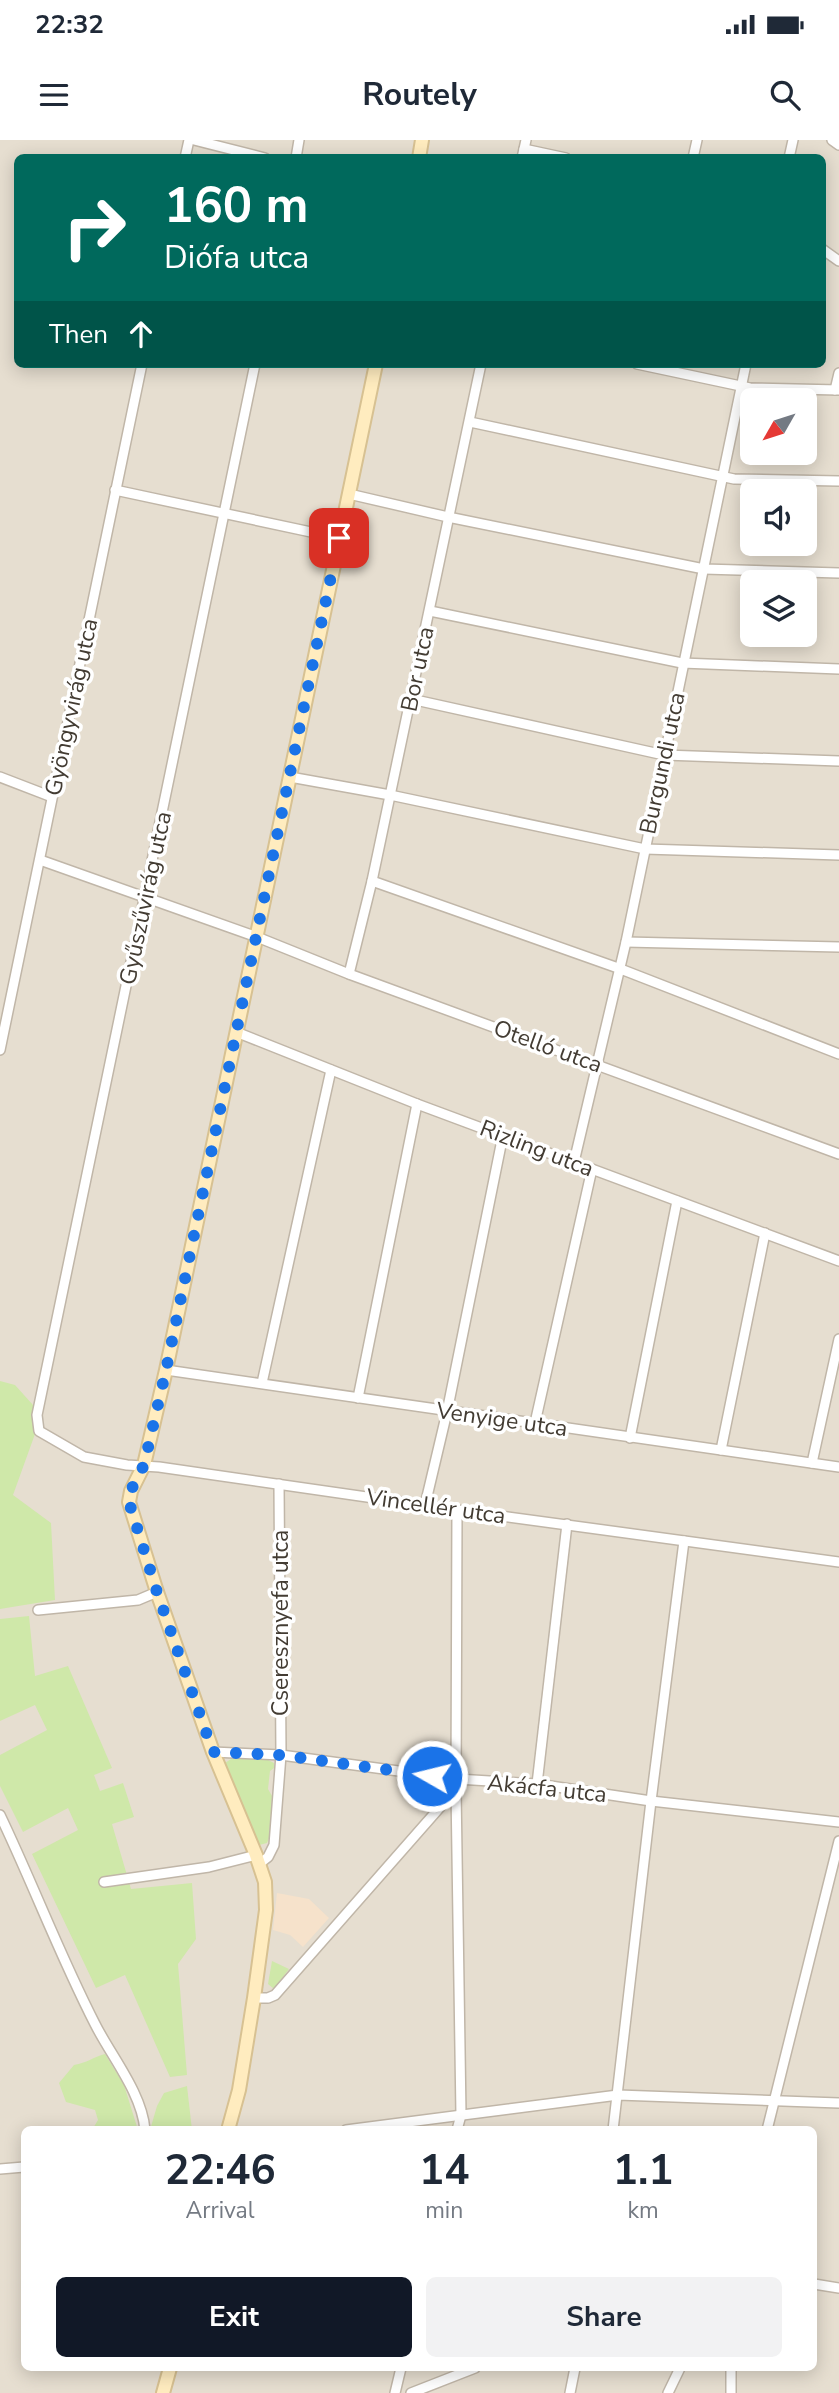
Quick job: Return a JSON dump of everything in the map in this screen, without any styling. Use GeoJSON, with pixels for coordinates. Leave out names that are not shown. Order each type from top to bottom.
{"type":"FeatureCollection","features":[{"type":"Feature","properties":{"kind":"street"},"geometry":{"type":"LineString","coordinates":[[191,140],[249,154]]}},
{"type":"Feature","properties":{"kind":"street"},"geometry":{"type":"LineString","coordinates":[[832,140],[839,145]]}},
{"type":"Feature","properties":{"kind":"street"},"geometry":{"type":"LineString","coordinates":[[524,149],[547,154]]}},
{"type":"Feature","properties":{"kind":"street","name":"Gyöngyvirág utca"},"geometry":{"type":"LineString","coordinates":[[0,1050],[141,368]]}},
{"type":"Feature","properties":{"kind":"street","name":"Gyűszűvirág utca"},"geometry":{"type":"LineString","coordinates":[[39,1431],[37,1415],[254,368]]}},
{"type":"Feature","properties":{"kind":"street"},"geometry":{"type":"LineString","coordinates":[[230,2126],[239,2090],[254,1998],[266,1910],[265,1882],[213,1752],[157,1592],[129,1502],[131,1490],[144,1465],[166,1370],[375,368]]}},
{"type":"Feature","properties":{"kind":"street","name":"Bor utca"},"geometry":{"type":"LineString","coordinates":[[349,974],[372,881],[480,368]]}},
{"type":"Feature","properties":{"kind":"street"},"geometry":{"type":"LineString","coordinates":[[655,368],[741,387],[837,390],[839,373]]}},
{"type":"Feature","properties":{"kind":"street","name":"Burgundi utca"},"geometry":{"type":"LineString","coordinates":[[574,1161],[626,942],[745,368]]}},
{"type":"Feature","properties":{"kind":"street"},"geometry":{"type":"LineString","coordinates":[[470,422],[734,479],[839,481]]}},
{"type":"Feature","properties":{"kind":"street"},"geometry":{"type":"LineString","coordinates":[[115,490],[339,538]]}},
{"type":"Feature","properties":{"kind":"street"},"geometry":{"type":"LineString","coordinates":[[349,494],[704,569],[839,573]]}},
{"type":"Feature","properties":{"kind":"street"},"geometry":{"type":"LineString","coordinates":[[430,611],[682,663],[839,669]]}},
{"type":"Feature","properties":{"kind":"street"},"geometry":{"type":"LineString","coordinates":[[411,699],[664,755],[839,761]]}},
{"type":"Feature","properties":{"kind":"street"},"geometry":{"type":"LineString","coordinates":[[0,777],[52,797]]}},
{"type":"Feature","properties":{"kind":"street"},"geometry":{"type":"LineString","coordinates":[[290,777],[390,795],[645,849],[839,855]]}},
{"type":"Feature","properties":{"kind":"street","name":"Otelló utca"},"geometry":{"type":"LineString","coordinates":[[40,860],[257,937],[349,974],[839,1154]]}},
{"type":"Feature","properties":{"kind":"street"},"geometry":{"type":"LineString","coordinates":[[372,881],[618,968],[839,1054]]}},
{"type":"Feature","properties":{"kind":"street"},"geometry":{"type":"LineString","coordinates":[[626,942],[839,947]]}},
{"type":"Feature","properties":{"kind":"street","name":"Rizling utca"},"geometry":{"type":"LineString","coordinates":[[236,1032],[418,1104],[839,1261]]}},
{"type":"Feature","properties":{"kind":"street"},"geometry":{"type":"LineString","coordinates":[[262,1382],[331,1070]]}},
{"type":"Feature","properties":{"kind":"street"},"geometry":{"type":"LineString","coordinates":[[359,1398],[418,1104]]}},
{"type":"Feature","properties":{"kind":"street"},"geometry":{"type":"LineString","coordinates":[[425,1505],[447,1412],[503,1135]]}},
{"type":"Feature","properties":{"kind":"street"},"geometry":{"type":"LineString","coordinates":[[534,1423],[592,1169]]}},
{"type":"Feature","properties":{"kind":"street"},"geometry":{"type":"LineString","coordinates":[[630,1438],[677,1201]]}},
{"type":"Feature","properties":{"kind":"street"},"geometry":{"type":"LineString","coordinates":[[721,1450],[765,1233]]}},
{"type":"Feature","properties":{"kind":"street"},"geometry":{"type":"LineString","coordinates":[[812,1463],[839,1339]]}},
{"type":"Feature","properties":{"kind":"street","name":"Venyige utca"},"geometry":{"type":"LineString","coordinates":[[166,1370],[839,1467]]}},
{"type":"Feature","properties":{"kind":"street","name":"Vincellér utca"},"geometry":{"type":"LineString","coordinates":[[39,1431],[84,1457],[127,1465],[279,1483],[839,1562]]}},
{"type":"Feature","properties":{"kind":"street","name":"Cseresznyefa utca"},"geometry":{"type":"LineString","coordinates":[[258,1859],[268,1857],[274,1845],[281,1755],[279,1483]]}},
{"type":"Feature","properties":{"kind":"street"},"geometry":{"type":"LineString","coordinates":[[457,1510],[461,2115],[458,2126]]}},
{"type":"Feature","properties":{"kind":"street"},"geometry":{"type":"LineString","coordinates":[[537,1784],[567,1524]]}},
{"type":"Feature","properties":{"kind":"street"},"geometry":{"type":"LineString","coordinates":[[614,2126],[684,1541]]}},
{"type":"Feature","properties":{"kind":"street"},"geometry":{"type":"LineString","coordinates":[[38,1610],[138,1600],[157,1592]]}},
{"type":"Feature","properties":{"kind":"street","name":"Akácfa utca"},"geometry":{"type":"LineString","coordinates":[[213,1752],[281,1755],[457,1784],[537,1784],[651,1801],[839,1822]]}},
{"type":"Feature","properties":{"kind":"street"},"geometry":{"type":"LineString","coordinates":[[254,1998],[275,1995],[457,1784]]}},
{"type":"Feature","properties":{"kind":"street"},"geometry":{"type":"LineString","coordinates":[[0,1815],[95,2026],[125,2075],[144,2126]]}},
{"type":"Feature","properties":{"kind":"street"},"geometry":{"type":"LineString","coordinates":[[768,2126],[839,1841]]}},
{"type":"Feature","properties":{"kind":"street"},"geometry":{"type":"LineString","coordinates":[[104,1882],[258,1859]]}},
{"type":"Feature","properties":{"kind":"street"},"geometry":{"type":"LineString","coordinates":[[377,2126],[618,2095],[839,2103]]}},
{"type":"Feature","properties":{"kind":"street"},"geometry":{"type":"LineString","coordinates":[[0,2169],[21,2167]]}},
{"type":"Feature","properties":{"kind":"street"},"geometry":{"type":"LineString","coordinates":[[817,2284],[839,2288]]}},
{"type":"Feature","properties":{"kind":"street"},"geometry":{"type":"LineString","coordinates":[[163,2393],[169,2371]]}},
{"type":"Feature","properties":{"kind":"street"},"geometry":{"type":"LineString","coordinates":[[395,2393],[400,2371]]}},
{"type":"Feature","properties":{"kind":"street"},"geometry":{"type":"LineString","coordinates":[[411,2393],[467,2371]]}},
{"type":"Feature","properties":{"kind":"street"},"geometry":{"type":"LineString","coordinates":[[570,2393],[574,2371]]}},
{"type":"Feature","properties":{"kind":"street"},"geometry":{"type":"LineString","coordinates":[[668,2393],[679,2371]]}},
{"type":"Feature","properties":{"kind":"street"},"geometry":{"type":"LineString","coordinates":[[730,2371],[732,2393]]}},
{"type":"Feature","properties":{"kind":"shaded area"},"geometry":{"type":"Polygon","coordinates":[[[0,140],[839,140],[839,2393],[0,2393],[0,140]]]}},
{"type":"Feature","properties":{"kind":"shaded area"},"geometry":{"type":"Polygon","coordinates":[[[277,1893],[309,1899],[329,1918],[303,1947],[290,1935],[273,1930],[277,1893]]]}},
{"type":"Feature","properties":{"kind":"green space"},"geometry":{"type":"Polygon","coordinates":[[[0,1381],[15,1385],[33,1405],[35,1434],[13,1495],[51,1523],[55,1600],[0,1609],[0,1381]]]}},
{"type":"Feature","properties":{"kind":"green space"},"geometry":{"type":"Polygon","coordinates":[[[29,1616],[35,1676],[68,1666],[112,1768],[94,1775],[100,1791],[123,1783],[134,1817],[112,1824],[131,1889],[192,1883],[196,1939],[178,1964],[187,2075],[170,2077],[125,1975],[96,1988],[32,1854],[78,1830],[68,1808],[23,1832],[0,1786],[0,1755],[47,1730],[35,1705],[0,1721],[0,1619],[29,1616]]]}},
{"type":"Feature","properties":{"kind":"green space"},"geometry":{"type":"Polygon","coordinates":[[[234,1757],[274,1763],[268,1789],[272,1796],[267,1843],[259,1845],[225,1763],[234,1757]]]}},
{"type":"Feature","properties":{"kind":"green space"},"geometry":{"type":"Polygon","coordinates":[[[272,1961],[289,1969],[274,1989],[268,1984],[272,1961]]]}},
{"type":"Feature","properties":{"kind":"green space"},"geometry":{"type":"Polygon","coordinates":[[[105,2054],[124,2085],[137,2126],[94,2126],[98,2120],[95,2110],[66,2102],[59,2083],[74,2065],[105,2054]]]}},
{"type":"Feature","properties":{"kind":"green space"},"geometry":{"type":"Polygon","coordinates":[[[187,2086],[192,2126],[151,2126],[164,2093],[187,2086]]]}},
{"type":"Feature","properties":{"kind":"route"},"geometry":{"type":"LineString","coordinates":[[339,538],[166,1370],[144,1465],[131,1490],[129,1502],[157,1592],[213,1752],[281,1755],[432,1776]]}}]}
